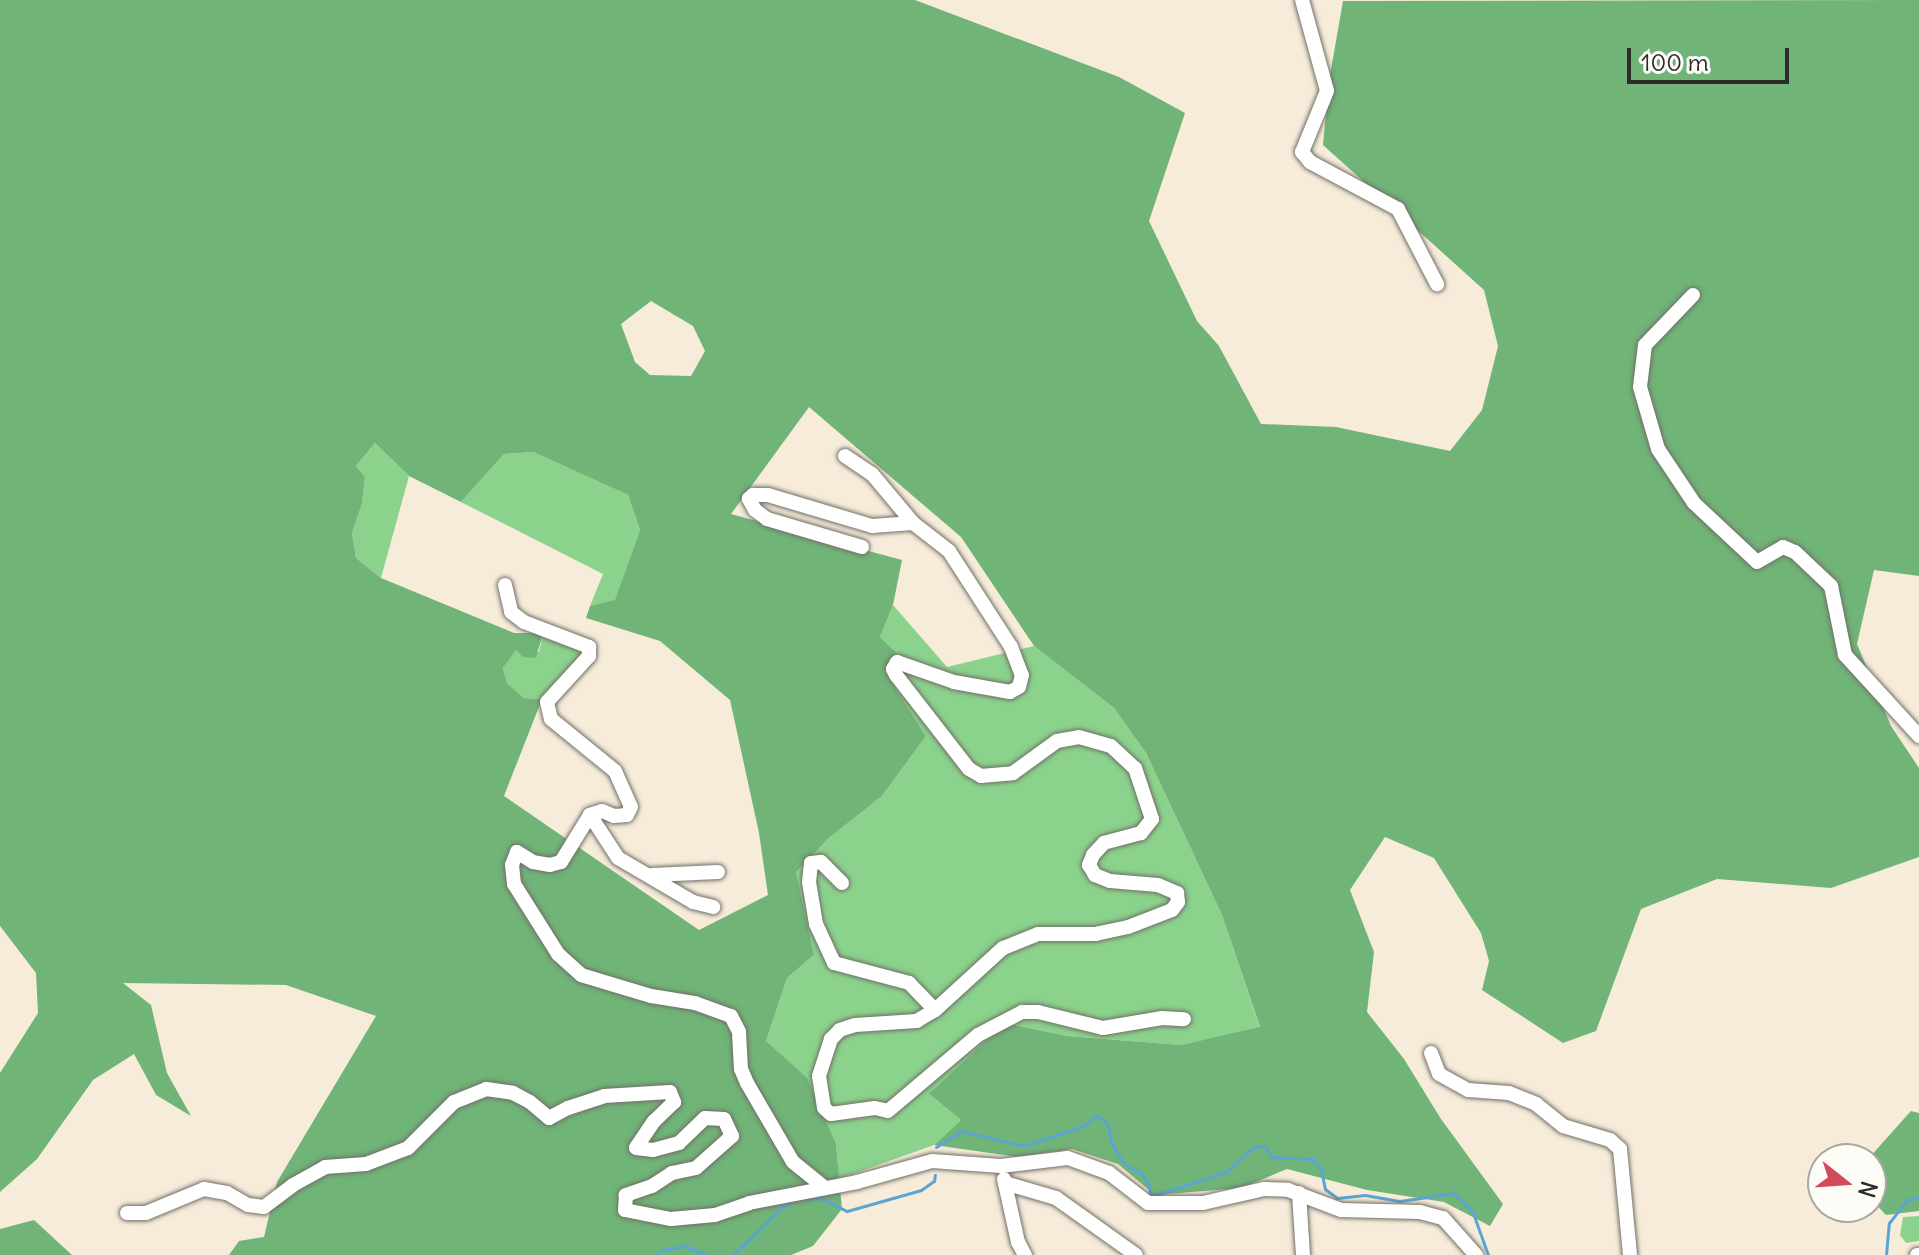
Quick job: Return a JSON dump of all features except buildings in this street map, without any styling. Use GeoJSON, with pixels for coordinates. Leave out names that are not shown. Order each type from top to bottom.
{"type":"FeatureCollection","features":[{"type":"Feature","properties":{"kind":"street"},"geometry":{"type":"LineString","coordinates":[[1302,0],[1327,91],[1302,152],[1310,162],[1398,209],[1437,284]]}},
{"type":"Feature","properties":{"kind":"street"},"geometry":{"type":"LineString","coordinates":[[1693,295],[1645,345],[1640,387],[1658,449],[1694,503],[1757,562],[1783,547],[1795,552],[1831,586],[1845,655],[1919,736]]}},
{"type":"Feature","properties":{"kind":"street"},"geometry":{"type":"LineString","coordinates":[[845,456],[872,474],[913,523],[949,551],[1011,647],[1022,675],[1019,687],[1010,692],[954,682],[897,662],[893,669],[896,675],[969,769],[981,776],[1013,773],[1057,741],[1079,737],[1111,746],[1128,759],[1142,786],[1152,819],[1141,833],[1104,843],[1089,865],[1095,875],[1110,881],[1158,885],[1177,893],[1178,902],[1172,910],[1128,927],[1096,934],[1038,934],[1003,948],[935,1010],[917,1021],[855,1025],[840,1030],[831,1039],[820,1064],[824,1108],[831,1114],[875,1108],[888,1111],[978,1035],[1022,1012],[1038,1012],[1103,1028],[1162,1018],[1184,1019]]}},
{"type":"Feature","properties":{"kind":"street"},"geometry":{"type":"LineString","coordinates":[[862,547],[767,519],[755,510],[749,499],[753,495],[768,495],[872,526],[913,523]]}},
{"type":"Feature","properties":{"kind":"street"},"geometry":{"type":"LineString","coordinates":[[505,585],[511,612],[524,622],[564,634],[589,647],[589,656],[547,702],[551,719],[615,771],[631,807],[627,815],[614,816],[602,811],[590,815],[561,862],[550,865],[533,862],[524,854],[513,855],[514,884],[558,954],[581,975],[651,996],[695,1003],[731,1016],[739,1032],[741,1069],[747,1083],[793,1162],[823,1186]]}},
{"type":"Feature","properties":{"kind":"street"},"geometry":{"type":"LineString","coordinates":[[590,815],[618,858],[693,902],[713,907]]}},
{"type":"Feature","properties":{"kind":"street"},"geometry":{"type":"LineString","coordinates":[[842,883],[821,862],[811,863],[809,882],[816,924],[834,963],[909,983],[935,1010]]}},
{"type":"Feature","properties":{"kind":"street"},"geometry":{"type":"LineString","coordinates":[[651,875],[718,872]]}},
{"type":"Feature","properties":{"kind":"street"},"geometry":{"type":"LineString","coordinates":[[1431,1053],[1439,1074],[1468,1090],[1509,1093],[1522,1098],[1536,1104],[1563,1126],[1610,1140],[1620,1149],[1630,1255]]}},
{"type":"Feature","properties":{"kind":"street"},"geometry":{"type":"LineString","coordinates":[[127,1213],[146,1213],[204,1189],[264,1207],[293,1185],[325,1167],[366,1164],[408,1148],[454,1102],[486,1089],[513,1093],[549,1118],[604,1096],[670,1092],[674,1102],[654,1121],[636,1148],[653,1150],[679,1143],[705,1118],[724,1119],[732,1136],[696,1168],[672,1173],[652,1186],[626,1195],[625,1210],[671,1219],[715,1215],[749,1203],[823,1186],[857,1182],[932,1161],[1001,1166],[1068,1158],[1109,1173],[1148,1203],[1203,1203],[1264,1189],[1299,1193],[1341,1210],[1405,1210],[1443,1218],[1476,1255]]}},
{"type":"Feature","properties":{"kind":"street"},"geometry":{"type":"LineString","coordinates":[[1001,1166],[1018,1242],[1025,1255]]}},
{"type":"Feature","properties":{"kind":"street"},"geometry":{"type":"LineString","coordinates":[[1005,1183],[1056,1198],[1136,1255]]}},
{"type":"Feature","properties":{"kind":"street"},"geometry":{"type":"LineString","coordinates":[[1299,1193],[1303,1255]]}},
{"type":"Feature","properties":{"kind":"green space"},"geometry":{"type":"Polygon","coordinates":[[[0,0],[915,0],[1119,77],[1185,113],[1149,221],[1197,321],[1219,346],[1261,424],[1336,427],[1450,451],[1482,410],[1498,346],[1484,290],[1323,145],[1329,81],[1343,1],[1919,0],[1919,576],[1874,570],[1857,644],[1891,726],[1919,768],[1919,857],[1831,888],[1717,879],[1641,909],[1596,1031],[1563,1043],[1482,990],[1489,961],[1481,933],[1434,858],[1385,837],[1350,890],[1374,952],[1367,1012],[1404,1059],[1441,1119],[1503,1204],[1490,1226],[1444,1202],[1367,1190],[1287,1169],[1241,1188],[1155,1195],[1118,1164],[1072,1149],[1018,1157],[934,1145],[961,1120],[929,1094],[1005,1023],[1067,1036],[1181,1045],[1260,1027],[1222,915],[1146,753],[1114,708],[1034,646],[961,537],[809,407],[731,514],[902,560],[893,605],[880,637],[896,653],[885,672],[926,736],[882,796],[830,837],[796,872],[814,955],[787,978],[766,1041],[807,1078],[836,1144],[842,1209],[813,1246],[791,1255],[229,1255],[239,1241],[264,1237],[277,1182],[376,1016],[286,985],[123,983],[151,1005],[167,1073],[191,1116],[156,1095],[134,1054],[93,1080],[37,1159],[0,1192],[0,1073],[38,1013],[36,973],[0,926],[0,0]],[[651,301],[621,324],[635,362],[650,375],[691,376],[705,351],[693,326],[651,301]],[[375,443],[356,466],[365,477],[362,504],[352,533],[356,558],[381,578],[514,633],[543,633],[536,658],[523,657],[516,650],[503,668],[507,683],[524,698],[542,699],[504,796],[699,930],[768,895],[759,833],[730,700],[660,641],[586,618],[590,606],[615,600],[640,530],[628,495],[534,452],[504,454],[461,502],[409,476],[375,443]]]}},
{"type":"Feature","properties":{"kind":"green space"},"geometry":{"type":"Polygon","coordinates":[[[375,443],[409,476],[381,578],[356,558],[352,533],[362,504],[365,477],[356,466],[375,443]]]}},
{"type":"Feature","properties":{"kind":"green space"},"geometry":{"type":"Polygon","coordinates":[[[535,452],[628,495],[640,530],[615,601],[590,606],[603,574],[461,502],[504,454],[535,452]]]}},
{"type":"Feature","properties":{"kind":"green space"},"geometry":{"type":"Polygon","coordinates":[[[893,605],[947,667],[1034,646],[1114,708],[1146,753],[1222,915],[1260,1028],[1181,1045],[1067,1036],[1005,1023],[930,1095],[961,1120],[934,1145],[839,1179],[836,1144],[766,1041],[787,978],[814,955],[796,872],[830,837],[882,796],[926,736],[885,672],[880,637],[893,605]]]}},
{"type":"Feature","properties":{"kind":"green space"},"geometry":{"type":"Polygon","coordinates":[[[543,633],[580,646],[580,660],[542,699],[524,698],[507,683],[503,668],[516,649],[539,652],[543,633]]]}},
{"type":"Feature","properties":{"kind":"green space"},"geometry":{"type":"Polygon","coordinates":[[[1911,1111],[1919,1113],[1919,1211],[1887,1215],[1887,1143],[1882,1143],[1911,1111]]]}},
{"type":"Feature","properties":{"kind":"green space"},"geometry":{"type":"Polygon","coordinates":[[[1919,1216],[1919,1241],[1906,1243],[1900,1235],[1903,1217],[1919,1216]]]}},
{"type":"Feature","properties":{"kind":"green space"},"geometry":{"type":"Polygon","coordinates":[[[34,1220],[72,1255],[0,1255],[0,1229],[34,1220]]]}},
{"type":"Feature","properties":{"kind":"waterway"},"geometry":{"type":"LineString","coordinates":[[936,1147],[962,1131],[1024,1146],[1085,1125],[1097,1115],[1108,1125],[1111,1142],[1124,1164],[1141,1173],[1148,1182],[1150,1193],[1156,1195],[1226,1172],[1254,1147],[1265,1146],[1272,1157],[1313,1159],[1321,1169],[1325,1189],[1337,1198],[1365,1195],[1400,1201],[1454,1193],[1473,1213],[1488,1255]]}},
{"type":"Feature","properties":{"kind":"waterway"},"geometry":{"type":"LineString","coordinates":[[807,1199],[821,1198],[847,1211],[921,1190],[934,1181],[935,1175]]}},
{"type":"Feature","properties":{"kind":"waterway"},"geometry":{"type":"LineString","coordinates":[[1886,1255],[1889,1223],[1907,1200],[1919,1197]]}},
{"type":"Feature","properties":{"kind":"waterway"},"geometry":{"type":"LineString","coordinates":[[733,1255],[781,1208],[796,1200]]}},
{"type":"Feature","properties":{"kind":"waterway"},"geometry":{"type":"LineString","coordinates":[[657,1255],[662,1250],[685,1246],[706,1255]]}}]}
